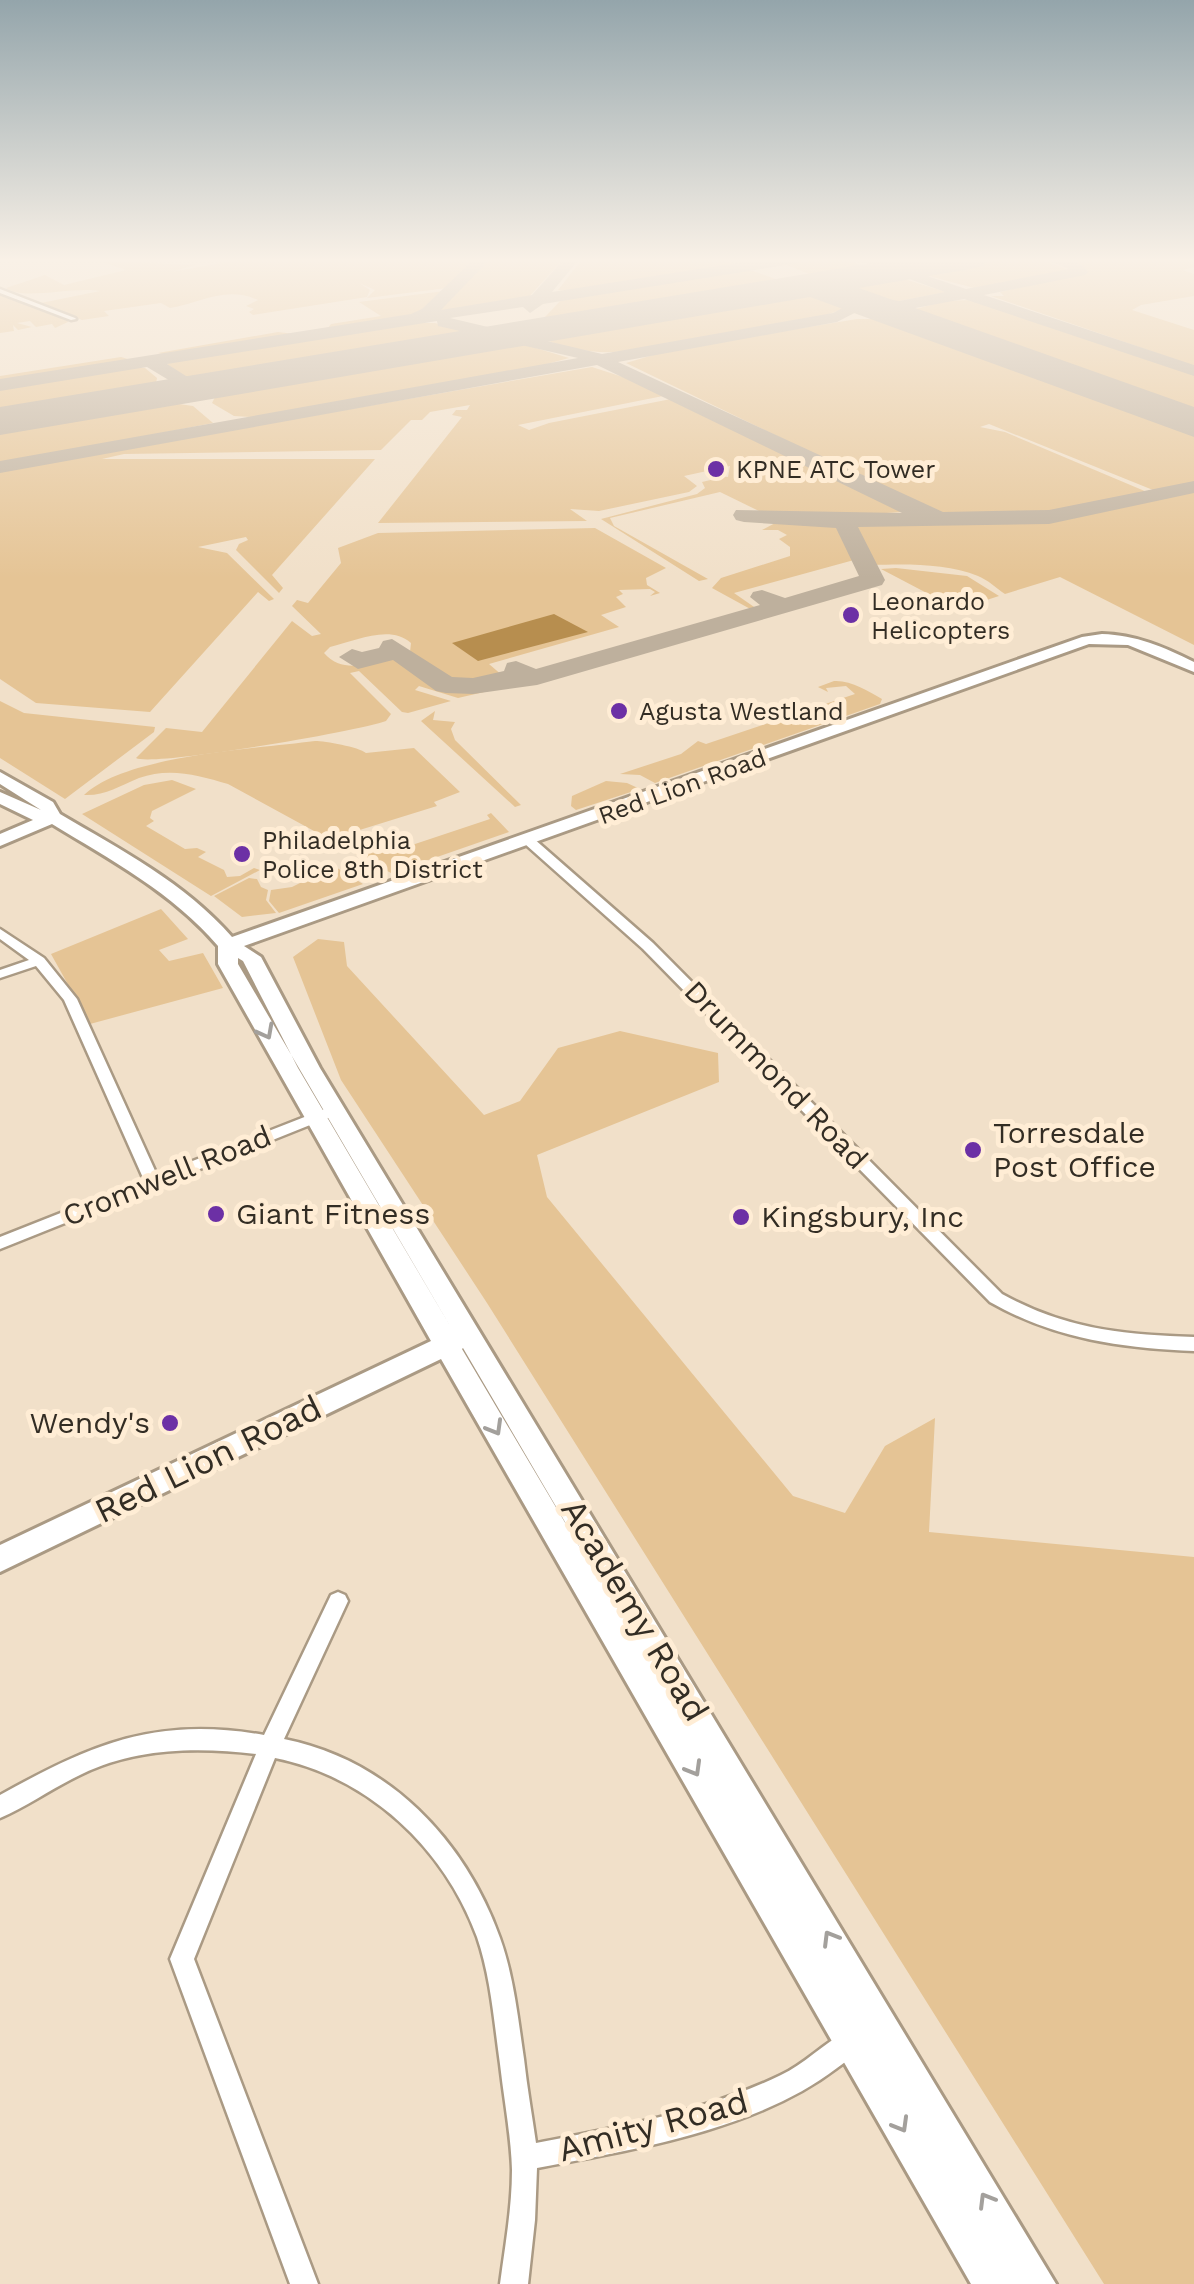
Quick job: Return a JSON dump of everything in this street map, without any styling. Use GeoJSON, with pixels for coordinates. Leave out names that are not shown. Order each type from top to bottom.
{"type":"FeatureCollection","features":[{"type":"Feature","properties":{"kind":"main road","name":"Red Lion Road"},"geometry":{"type":"LineString","coordinates":[[228,945],[1087,640],[1138,641],[1194,668]]}},
{"type":"Feature","properties":{"kind":"main road","name":"Academy Road"},"geometry":{"type":"LineString","coordinates":[[0,777],[47,806],[53,818]]}},
{"type":"Feature","properties":{"kind":"main road","name":"Academy Road"},"geometry":{"type":"LineString","coordinates":[[0,796],[28,814],[53,818],[168,888],[202,915],[228,945],[228,964],[324,1114],[866,2031],[1036,2284]]}},
{"type":"Feature","properties":{"kind":"main road"},"geometry":{"type":"LineString","coordinates":[[0,841],[53,818]]}},
{"type":"Feature","properties":{"kind":"main road","name":"Red Lion Road"},"geometry":{"type":"LineString","coordinates":[[0,1559],[458,1339]]}},
{"type":"Feature","properties":{"kind":"main road","name":"Academy Road"},"geometry":{"type":"LineString","coordinates":[[866,2031],[994,2284]]}},
{"type":"Feature","properties":{"kind":"street","name":"Drummond Road"},"geometry":{"type":"LineString","coordinates":[[529,841],[648,946],[996,1298],[1049,1326],[1087,1338],[1194,1344]]}},
{"type":"Feature","properties":{"kind":"street"},"geometry":{"type":"LineString","coordinates":[[0,933],[40,960],[70,999],[153,1183]]}},
{"type":"Feature","properties":{"kind":"street"},"geometry":{"type":"LineString","coordinates":[[0,974],[40,960]]}},
{"type":"Feature","properties":{"kind":"street","name":"Cromwell Road"},"geometry":{"type":"LineString","coordinates":[[0,1243],[324,1114]]}},
{"type":"Feature","properties":{"kind":"street"},"geometry":{"type":"LineString","coordinates":[[304,2284],[182,1959],[270,1745],[338,1601]]}},
{"type":"Feature","properties":{"kind":"street"},"geometry":{"type":"LineString","coordinates":[[0,1807],[51,1778],[121,1749],[196,1740],[307,1752],[366,1778],[412,1814],[456,1871],[488,1937],[506,2007],[524,2158],[514,2284]]}},
{"type":"Feature","properties":{"kind":"street","name":"Amity Road"},"geometry":{"type":"LineString","coordinates":[[524,2158],[644,2135],[722,2112],[798,2080],[866,2031]]}},
{"type":"Feature","properties":{"kind":"shaded area"},"geometry":{"type":"Polygon","coordinates":[[[73,365],[105,365],[0,383],[0,376],[73,365]]]}},
{"type":"Feature","properties":{"kind":"shaded area"},"geometry":{"type":"Polygon","coordinates":[[[168,365],[290,365],[211,378],[183,376],[168,365]]]}},
{"type":"Feature","properties":{"kind":"shaded area"},"geometry":{"type":"Polygon","coordinates":[[[382,365],[545,365],[251,417],[234,416],[212,403],[215,397],[231,390],[382,365]]]}},
{"type":"Feature","properties":{"kind":"shaded area"},"geometry":{"type":"Polygon","coordinates":[[[629,365],[1008,365],[1194,433],[1194,482],[1153,490],[989,424],[980,427],[1005,432],[1147,492],[1050,512],[938,514],[629,365]]]}},
{"type":"Feature","properties":{"kind":"shaded area"},"geometry":{"type":"Polygon","coordinates":[[[1063,365],[1163,365],[1194,375],[1194,412],[1063,365]]]}},
{"type":"Feature","properties":{"kind":"shaded area"},"geometry":{"type":"Polygon","coordinates":[[[592,367],[663,396],[518,425],[529,430],[671,399],[903,512],[836,516],[761,512],[720,492],[610,518],[614,526],[708,579],[699,581],[601,519],[697,494],[705,488],[702,482],[719,478],[716,475],[720,473],[719,476],[728,477],[730,466],[684,476],[697,486],[689,492],[599,511],[570,509],[587,521],[378,523],[462,417],[452,415],[470,405],[430,412],[422,420],[411,420],[381,450],[124,454],[102,459],[375,459],[272,575],[283,588],[279,593],[236,550],[248,540],[246,537],[198,547],[227,553],[274,599],[269,601],[258,592],[150,712],[36,703],[0,679],[0,470],[592,367]]]}},
{"type":"Feature","properties":{"kind":"shaded area"},"geometry":{"type":"Polygon","coordinates":[[[145,368],[157,378],[156,383],[137,390],[0,413],[0,388],[145,368]]]}},
{"type":"Feature","properties":{"kind":"shaded area"},"geometry":{"type":"Polygon","coordinates":[[[165,402],[193,406],[213,423],[0,464],[0,429],[165,402]]]}},
{"type":"Feature","properties":{"kind":"shaded area"},"geometry":{"type":"Polygon","coordinates":[[[1194,492],[1194,645],[1060,577],[1005,594],[982,578],[953,569],[872,565],[852,529],[861,525],[1058,521],[1194,492]]]}},
{"type":"Feature","properties":{"kind":"shaded area"},"geometry":{"type":"Polygon","coordinates":[[[779,521],[840,525],[854,560],[734,593],[757,609],[754,611],[712,588],[721,578],[790,556],[790,547],[779,539],[787,535],[778,530],[762,530],[779,521]]]}},
{"type":"Feature","properties":{"kind":"shaded area"},"geometry":{"type":"Polygon","coordinates":[[[595,528],[666,568],[646,578],[647,585],[660,593],[650,596],[655,592],[650,589],[619,590],[623,594],[616,597],[626,607],[601,615],[619,627],[489,664],[503,676],[462,683],[433,672],[410,652],[411,643],[403,637],[383,634],[361,638],[330,647],[324,653],[350,666],[400,655],[427,677],[461,689],[508,681],[514,685],[458,698],[419,686],[415,690],[451,701],[408,713],[402,712],[359,671],[350,673],[391,714],[386,721],[215,753],[136,758],[166,728],[202,732],[292,621],[312,636],[321,634],[292,606],[297,600],[308,603],[341,563],[338,548],[378,533],[595,528]]]}},
{"type":"Feature","properties":{"kind":"shaded area"},"geometry":{"type":"Polygon","coordinates":[[[881,569],[967,576],[999,596],[959,609],[958,601],[940,600],[881,569]]]}},
{"type":"Feature","properties":{"kind":"shaded area"},"geometry":{"type":"Polygon","coordinates":[[[554,614],[588,632],[478,661],[452,643],[554,614]]]}},
{"type":"Feature","properties":{"kind":"shaded area"},"geometry":{"type":"Polygon","coordinates":[[[834,681],[865,690],[882,699],[880,704],[655,783],[640,775],[620,774],[681,754],[698,741],[706,744],[855,694],[846,686],[826,688],[828,692],[818,687],[834,681]]]}},
{"type":"Feature","properties":{"kind":"shaded area"},"geometry":{"type":"Polygon","coordinates":[[[0,701],[24,713],[155,727],[154,732],[65,799],[0,758],[0,701]]]}},
{"type":"Feature","properties":{"kind":"shaded area"},"geometry":{"type":"Polygon","coordinates":[[[435,711],[433,720],[455,722],[451,729],[455,740],[521,805],[515,807],[421,721],[435,711]]]}},
{"type":"Feature","properties":{"kind":"shaded area"},"geometry":{"type":"Polygon","coordinates":[[[315,741],[366,753],[414,748],[460,792],[434,802],[437,806],[350,833],[367,852],[380,849],[385,854],[490,819],[487,815],[491,813],[509,832],[391,873],[228,784],[206,778],[161,773],[84,795],[129,771],[160,762],[315,741]]]}},
{"type":"Feature","properties":{"kind":"shaded area"},"geometry":{"type":"Polygon","coordinates":[[[172,780],[196,789],[152,811],[150,818],[154,821],[146,826],[185,849],[206,852],[198,857],[224,870],[227,877],[240,876],[254,868],[260,870],[211,896],[82,814],[144,785],[172,780]]]}},
{"type":"Feature","properties":{"kind":"shaded area"},"geometry":{"type":"Polygon","coordinates":[[[606,781],[640,789],[576,810],[571,806],[572,796],[606,781]]]}},
{"type":"Feature","properties":{"kind":"shaded area"},"geometry":{"type":"Polygon","coordinates":[[[334,866],[363,884],[279,913],[269,901],[271,890],[292,887],[334,866]]]}},
{"type":"Feature","properties":{"kind":"shaded area"},"geometry":{"type":"Polygon","coordinates":[[[249,878],[257,879],[268,890],[266,900],[276,913],[242,917],[214,896],[249,878]]]}},
{"type":"Feature","properties":{"kind":"shaded area"},"geometry":{"type":"Polygon","coordinates":[[[161,909],[188,939],[159,950],[169,961],[203,953],[223,988],[90,1024],[51,954],[161,909]]]}},
{"type":"Feature","properties":{"kind":"shaded area"},"geometry":{"type":"Polygon","coordinates":[[[318,939],[344,942],[347,966],[484,1115],[520,1101],[558,1048],[620,1031],[718,1053],[719,1082],[537,1155],[547,1197],[793,1496],[845,1513],[885,1446],[935,1418],[929,1532],[1194,1557],[1194,2284],[1104,2284],[487,1303],[341,1080],[293,957],[318,939]]]}},
{"type":"Feature","properties":{"kind":"taxiway"},"geometry":{"type":"LineString","coordinates":[[0,385],[128,365]]}},
{"type":"Feature","properties":{"kind":"taxiway"},"geometry":{"type":"LineString","coordinates":[[156,365],[182,382],[241,380]]}},
{"type":"Feature","properties":{"kind":"taxiway"},"geometry":{"type":"LineString","coordinates":[[0,467],[571,365]]}},
{"type":"Feature","properties":{"kind":"taxiway"},"geometry":{"type":"LineString","coordinates":[[610,365],[920,513],[942,519]]}},
{"type":"Feature","properties":{"kind":"taxiway"},"geometry":{"type":"LineString","coordinates":[[1175,365],[1194,371]]}},
{"type":"Feature","properties":{"kind":"taxiway"},"geometry":{"type":"LineString","coordinates":[[856,521],[1049,517],[1194,487]]}},
{"type":"Feature","properties":{"kind":"taxiway"},"geometry":{"type":"LineString","coordinates":[[744,515],[856,521]]}},
{"type":"Feature","properties":{"kind":"taxiway"},"geometry":{"type":"LineString","coordinates":[[784,606],[873,580],[845,524],[856,521]]}},
{"type":"Feature","properties":{"kind":"taxiway"},"geometry":{"type":"LineString","coordinates":[[762,597],[784,606]]}},
{"type":"Feature","properties":{"kind":"taxiway"},"geometry":{"type":"LineString","coordinates":[[537,677],[784,606]]}},
{"type":"Feature","properties":{"kind":"taxiway"},"geometry":{"type":"LineString","coordinates":[[392,647],[398,651]]}},
{"type":"Feature","properties":{"kind":"taxiway"},"geometry":{"type":"LineString","coordinates":[[352,657],[358,661],[398,651]]}},
{"type":"Feature","properties":{"kind":"taxiway"},"geometry":{"type":"LineString","coordinates":[[398,651],[446,685],[473,686],[537,677]]}},
{"type":"Feature","properties":{"kind":"taxiway"},"geometry":{"type":"LineString","coordinates":[[516,669],[528,677],[537,677]]}},
{"type":"Feature","properties":{"kind":"runway"},"geometry":{"type":"LineString","coordinates":[[0,421],[336,365]]}},
{"type":"Feature","properties":{"kind":"runway"},"geometry":{"type":"LineString","coordinates":[[1033,365],[1194,423]]}},
{"type":"Feature","properties":{"kind":"place","name":"KPNE ATC Tower"},"geometry":{"type":"Point","coordinates":[716,469]}},
{"type":"Feature","properties":{"kind":"place","name":"Leonardo Helicopters"},"geometry":{"type":"Point","coordinates":[851,615]}},
{"type":"Feature","properties":{"kind":"place","name":"Agusta Westland"},"geometry":{"type":"Point","coordinates":[619,711]}},
{"type":"Feature","properties":{"kind":"place","name":"Philadelphia Police 8th District"},"geometry":{"type":"Point","coordinates":[242,854]}},
{"type":"Feature","properties":{"kind":"place","name":"Torresdale Post Office"},"geometry":{"type":"Point","coordinates":[973,1150]}},
{"type":"Feature","properties":{"kind":"place","name":"Giant Fitness"},"geometry":{"type":"Point","coordinates":[216,1214]}},
{"type":"Feature","properties":{"kind":"place","name":"Kingsbury, Inc"},"geometry":{"type":"Point","coordinates":[741,1217]}},
{"type":"Feature","properties":{"kind":"place","name":"Wendy's"},"geometry":{"type":"Point","coordinates":[170,1423]}}]}
